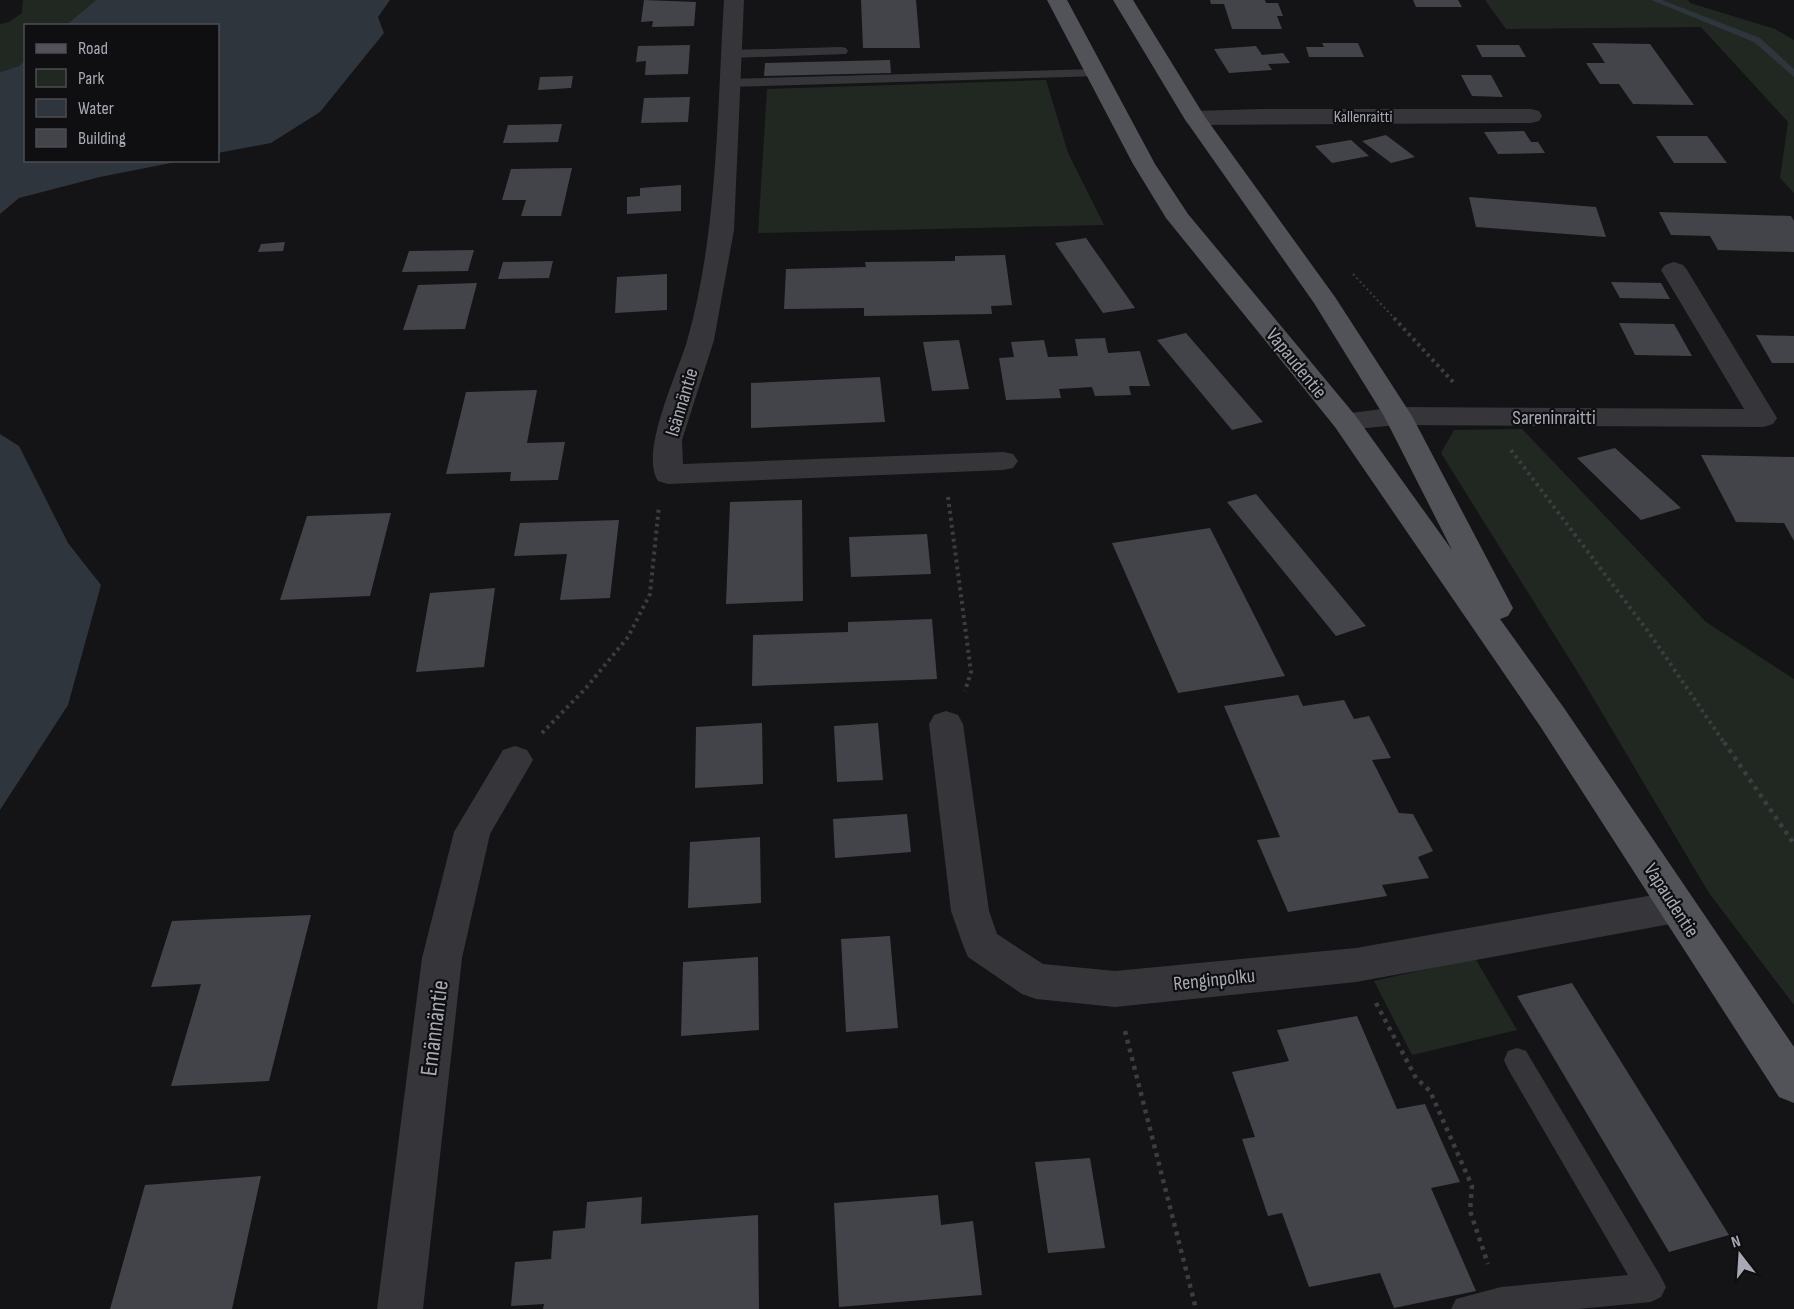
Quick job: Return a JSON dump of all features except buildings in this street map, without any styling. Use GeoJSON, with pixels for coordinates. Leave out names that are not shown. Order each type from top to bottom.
{"type":"FeatureCollection","features":[{"type":"Feature","properties":{"kind":"main road","name":"Vapaudentie"},"geometry":{"type":"LineString","coordinates":[[1057,0],[1144,164],[1178,218],[1345,421],[1552,717],[1794,1083]]}},
{"type":"Feature","properties":{"kind":"main road","name":"Vapaudentie"},"geometry":{"type":"LineString","coordinates":[[1123,0],[1196,118],[1326,302],[1398,416],[1552,717]]}},
{"type":"Feature","properties":{"kind":"street","name":"Isännäntie"},"geometry":{"type":"LineString","coordinates":[[668,474],[668,440],[701,340],[722,230],[734,0]]}},
{"type":"Feature","properties":{"kind":"street","name":"Kallenraitti"},"geometry":{"type":"LineString","coordinates":[[1196,118],[1531,116]]}},
{"type":"Feature","properties":{"kind":"street","name":"Sareninraitti"},"geometry":{"type":"LineString","coordinates":[[1345,421],[1398,416],[1763,418],[1674,270]]}},
{"type":"Feature","properties":{"kind":"street"},"geometry":{"type":"LineString","coordinates":[[668,474],[1003,461]]}},
{"type":"Feature","properties":{"kind":"street","name":"Renginpolku"},"geometry":{"type":"LineString","coordinates":[[946,724],[970,911],[982,945],[1036,981],[1115,989],[1356,965],[1676,907]]}},
{"type":"Feature","properties":{"kind":"street","name":"Emännäntie"},"geometry":{"type":"LineString","coordinates":[[400,1309],[442,958],[472,832],[515,760]]}},
{"type":"Feature","properties":{"kind":"lane"},"geometry":{"type":"LineString","coordinates":[[731,54],[841,51]]}},
{"type":"Feature","properties":{"kind":"lane"},"geometry":{"type":"LineString","coordinates":[[730,83],[1095,73]]}},
{"type":"Feature","properties":{"kind":"lane"},"geometry":{"type":"LineString","coordinates":[[1466,1309],[1501,1302],[1651,1287],[1517,1060]]}},
{"type":"Feature","properties":{"kind":"path"},"geometry":{"type":"LineString","coordinates":[[944,463],[971,672],[961,702],[946,724]]}},
{"type":"Feature","properties":{"kind":"path"},"geometry":{"type":"LineString","coordinates":[[515,760],[586,688],[628,637],[650,594],[658,510],[668,474]]}},
{"type":"Feature","properties":{"kind":"path"},"geometry":{"type":"LineString","coordinates":[[1356,965],[1416,1078],[1430,1091],[1472,1186],[1470,1211],[1501,1302]]}},
{"type":"Feature","properties":{"kind":"path"},"geometry":{"type":"LineString","coordinates":[[1115,989],[1196,1309]]}},
{"type":"Feature","properties":{"kind":"green space"},"geometry":{"type":"Polygon","coordinates":[[[23,0],[96,0],[67,24],[24,24],[24,61],[19,66],[0,72],[0,24],[9,22],[22,13],[23,0]]]}},
{"type":"Feature","properties":{"kind":"green space"},"geometry":{"type":"Polygon","coordinates":[[[1485,0],[1688,0],[1690,3],[1775,29],[1794,40],[1794,193],[1780,178],[1788,122],[1701,27],[1506,29],[1485,0]]]}},
{"type":"Feature","properties":{"kind":"green space"},"geometry":{"type":"Polygon","coordinates":[[[1046,80],[1068,153],[1104,225],[758,233],[767,89],[1046,80]]]}},
{"type":"Feature","properties":{"kind":"green space"},"geometry":{"type":"Polygon","coordinates":[[[1522,429],[1706,622],[1794,679],[1794,1005],[1709,893],[1582,679],[1441,453],[1454,430],[1522,429]]]}},
{"type":"Feature","properties":{"kind":"green space"},"geometry":{"type":"Polygon","coordinates":[[[1475,958],[1517,1030],[1412,1055],[1374,981],[1475,958]]]}},
{"type":"Feature","properties":{"kind":"water"},"geometry":{"type":"Polygon","coordinates":[[[96,0],[390,0],[378,17],[384,33],[320,112],[271,143],[219,153],[219,24],[67,24],[96,0]]]}},
{"type":"Feature","properties":{"kind":"water"},"geometry":{"type":"Polygon","coordinates":[[[24,61],[24,162],[176,162],[100,177],[19,198],[0,214],[0,72],[19,66],[24,61]]]}},
{"type":"Feature","properties":{"kind":"water"},"geometry":{"type":"Polygon","coordinates":[[[0,434],[19,446],[68,543],[101,585],[68,705],[0,810],[0,434]]]}},
{"type":"Feature","properties":{"kind":"waterway"},"geometry":{"type":"LineString","coordinates":[[1655,0],[1757,40],[1794,74]]}}]}
